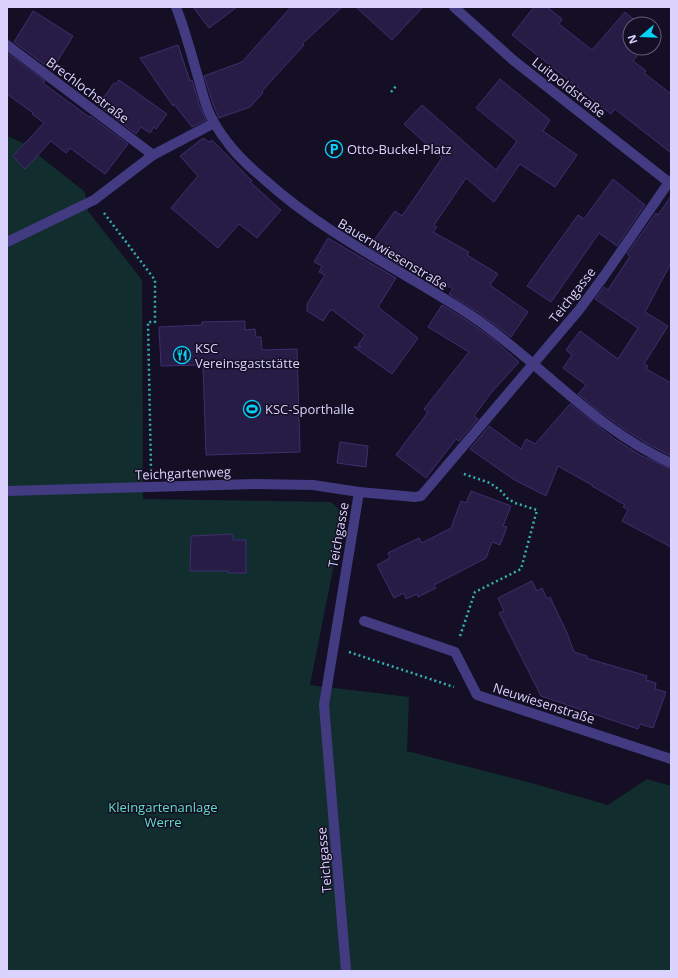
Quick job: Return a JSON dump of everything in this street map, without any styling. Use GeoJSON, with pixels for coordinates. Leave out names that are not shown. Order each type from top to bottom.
{"type":"FeatureCollection","features":[{"type":"Feature","properties":{"kind":"street","name":"Bauernwiesenstraße"},"geometry":{"type":"LineString","coordinates":[[176,7],[208,110],[214,124],[228,144],[248,165],[290,202],[353,245],[472,317],[533,363],[569,396],[612,429],[658,457],[671,463]]}},
{"type":"Feature","properties":{"kind":"street","name":"Luitpoldstraße"},"geometry":{"type":"LineString","coordinates":[[454,7],[513,60],[670,183]]}},
{"type":"Feature","properties":{"kind":"street","name":"Brechlochstraße"},"geometry":{"type":"LineString","coordinates":[[7,45],[153,155]]}},
{"type":"Feature","properties":{"kind":"street"},"geometry":{"type":"LineString","coordinates":[[7,242],[94,200],[153,155],[214,124]]}},
{"type":"Feature","properties":{"kind":"street","name":"Teichgasse"},"geometry":{"type":"LineString","coordinates":[[346,971],[324,705],[359,492],[414,497],[421,496],[579,310],[670,183]]}},
{"type":"Feature","properties":{"kind":"street","name":"Teichgartenweg"},"geometry":{"type":"LineString","coordinates":[[7,491],[152,486],[306,484],[359,492]]}},
{"type":"Feature","properties":{"kind":"street"},"geometry":{"type":"LineString","coordinates":[[364,621],[455,652]]}},
{"type":"Feature","properties":{"kind":"street","name":"Neuwiesenstraße"},"geometry":{"type":"LineString","coordinates":[[455,652],[477,695],[671,759]]}},
{"type":"Feature","properties":{"kind":"path"},"geometry":{"type":"LineString","coordinates":[[391,92],[397,86]]}},
{"type":"Feature","properties":{"kind":"path"},"geometry":{"type":"LineString","coordinates":[[94,200],[155,280],[155,322],[148,322],[152,486]]}},
{"type":"Feature","properties":{"kind":"path"},"geometry":{"type":"LineString","coordinates":[[446,468],[490,483],[501,490],[507,498],[515,503],[537,510],[520,569],[475,592],[455,652]]}},
{"type":"Feature","properties":{"kind":"path"},"geometry":{"type":"LineString","coordinates":[[333,647],[477,695]]}},
{"type":"Feature","properties":{"kind":"green space","name":"Kleingartenanlage Werre"},"geometry":{"type":"Polygon","coordinates":[[[7,136],[23,143],[85,192],[88,211],[142,280],[143,499],[331,502],[344,514],[310,685],[409,697],[407,751],[535,784],[608,805],[647,779],[671,786],[671,971],[7,971],[7,136]]]}},
{"type":"Feature","properties":{"kind":"building"},"geometry":{"type":"Polygon","coordinates":[[[193,7],[237,7],[209,28],[193,7]]]}},
{"type":"Feature","properties":{"kind":"building"},"geometry":{"type":"Polygon","coordinates":[[[291,7],[342,7],[302,44],[304,45],[262,91],[263,93],[250,107],[219,118],[204,76],[242,62],[291,7]]]}},
{"type":"Feature","properties":{"kind":"building"},"geometry":{"type":"Polygon","coordinates":[[[356,7],[423,7],[392,40],[356,7]]]}},
{"type":"Feature","properties":{"kind":"building"},"geometry":{"type":"Polygon","coordinates":[[[534,7],[547,7],[562,19],[559,24],[592,50],[625,12],[630,16],[622,16],[622,56],[637,56],[633,61],[646,71],[644,73],[671,94],[671,153],[615,109],[611,114],[512,35],[534,7]]]}},
{"type":"Feature","properties":{"kind":"building"},"geometry":{"type":"Polygon","coordinates":[[[33,11],[73,36],[52,70],[14,42],[33,11]]]}},
{"type":"Feature","properties":{"kind":"building"},"geometry":{"type":"Polygon","coordinates":[[[178,45],[190,81],[192,80],[199,104],[206,120],[192,127],[174,104],[173,106],[140,58],[178,45]]]}},
{"type":"Feature","properties":{"kind":"building"},"geometry":{"type":"Polygon","coordinates":[[[7,53],[45,81],[43,83],[128,144],[105,174],[70,148],[66,153],[51,141],[25,169],[13,156],[44,123],[7,94],[7,53]]]}},
{"type":"Feature","properties":{"kind":"building"},"geometry":{"type":"Polygon","coordinates":[[[500,79],[550,120],[543,131],[577,155],[555,187],[520,164],[494,202],[466,178],[434,225],[437,227],[433,232],[469,252],[467,255],[498,274],[490,285],[528,312],[511,337],[476,311],[449,294],[453,289],[406,262],[403,267],[369,247],[395,211],[402,216],[442,158],[404,124],[422,105],[496,170],[517,141],[476,108],[500,79]]]}},
{"type":"Feature","properties":{"kind":"building"},"geometry":{"type":"Polygon","coordinates":[[[119,80],[167,114],[156,129],[154,127],[150,133],[141,127],[136,134],[98,105],[114,83],[116,84],[119,80]]]}},
{"type":"Feature","properties":{"kind":"building"},"geometry":{"type":"Polygon","coordinates":[[[203,138],[209,142],[212,140],[252,181],[250,182],[281,210],[257,238],[239,224],[218,248],[171,208],[198,176],[180,156],[203,138]]]}},
{"type":"Feature","properties":{"kind":"building"},"geometry":{"type":"Polygon","coordinates":[[[613,179],[645,205],[617,246],[599,233],[551,302],[527,286],[578,215],[584,219],[613,179]]]}},
{"type":"Feature","properties":{"kind":"building"},"geometry":{"type":"Polygon","coordinates":[[[671,196],[671,263],[645,312],[668,326],[644,364],[648,366],[646,369],[671,383],[671,456],[646,443],[596,409],[578,394],[586,385],[563,368],[572,355],[566,350],[580,331],[618,359],[638,328],[595,299],[604,287],[608,290],[630,256],[627,254],[656,213],[658,215],[671,196]]]}},
{"type":"Feature","properties":{"kind":"building"},"geometry":{"type":"Polygon","coordinates":[[[328,238],[396,278],[378,307],[418,338],[392,374],[354,347],[361,347],[358,345],[365,335],[331,309],[323,321],[307,311],[307,304],[325,275],[319,272],[322,266],[314,262],[328,238]]]}},
{"type":"Feature","properties":{"kind":"building"},"geometry":{"type":"Polygon","coordinates":[[[442,305],[493,339],[519,362],[491,393],[474,416],[478,419],[459,441],[456,439],[426,478],[396,455],[428,412],[424,409],[469,352],[428,327],[442,305]]]}},
{"type":"Feature","properties":{"kind":"building","name":"KSC-Sporthalle"},"geometry":{"type":"Polygon","coordinates":[[[245,321],[245,330],[255,329],[256,337],[261,337],[262,350],[297,349],[300,452],[206,455],[203,365],[161,366],[159,327],[202,325],[202,322],[245,321]]]}},
{"type":"Feature","properties":{"kind":"building"},"geometry":{"type":"Polygon","coordinates":[[[570,404],[613,438],[640,455],[671,469],[671,547],[622,521],[628,510],[623,507],[625,505],[558,466],[546,496],[513,479],[470,449],[489,426],[521,449],[526,439],[535,444],[570,404]]]}},
{"type":"Feature","properties":{"kind":"building"},"geometry":{"type":"Polygon","coordinates":[[[340,442],[368,446],[366,467],[337,463],[340,442]]]}},
{"type":"Feature","properties":{"kind":"building"},"geometry":{"type":"Polygon","coordinates":[[[471,491],[511,506],[503,526],[507,527],[500,545],[492,542],[486,558],[434,585],[436,588],[418,597],[417,594],[406,599],[404,593],[394,598],[377,565],[390,558],[388,553],[419,538],[422,543],[451,528],[461,501],[466,503],[471,491]]]}},
{"type":"Feature","properties":{"kind":"building"},"geometry":{"type":"Polygon","coordinates":[[[233,534],[233,540],[246,540],[246,573],[228,573],[228,571],[190,571],[191,536],[233,534]]]}},
{"type":"Feature","properties":{"kind":"building"},"geometry":{"type":"Polygon","coordinates":[[[532,581],[537,591],[542,588],[547,599],[550,597],[574,652],[587,656],[586,658],[647,676],[646,680],[656,683],[655,689],[666,692],[653,728],[640,724],[638,729],[541,696],[499,613],[504,611],[498,598],[532,581]]]}},
{"type":"Feature","properties":{"kind":"place","name":"Otto-Buckel-Platz"},"geometry":{"type":"Point","coordinates":[334,149]}},
{"type":"Feature","properties":{"kind":"place","name":"KSC Vereinsgaststätte"},"geometry":{"type":"Point","coordinates":[182,355]}},
{"type":"Feature","properties":{"kind":"place","name":"KSC-Sporthalle"},"geometry":{"type":"Point","coordinates":[252,409]}}]}
